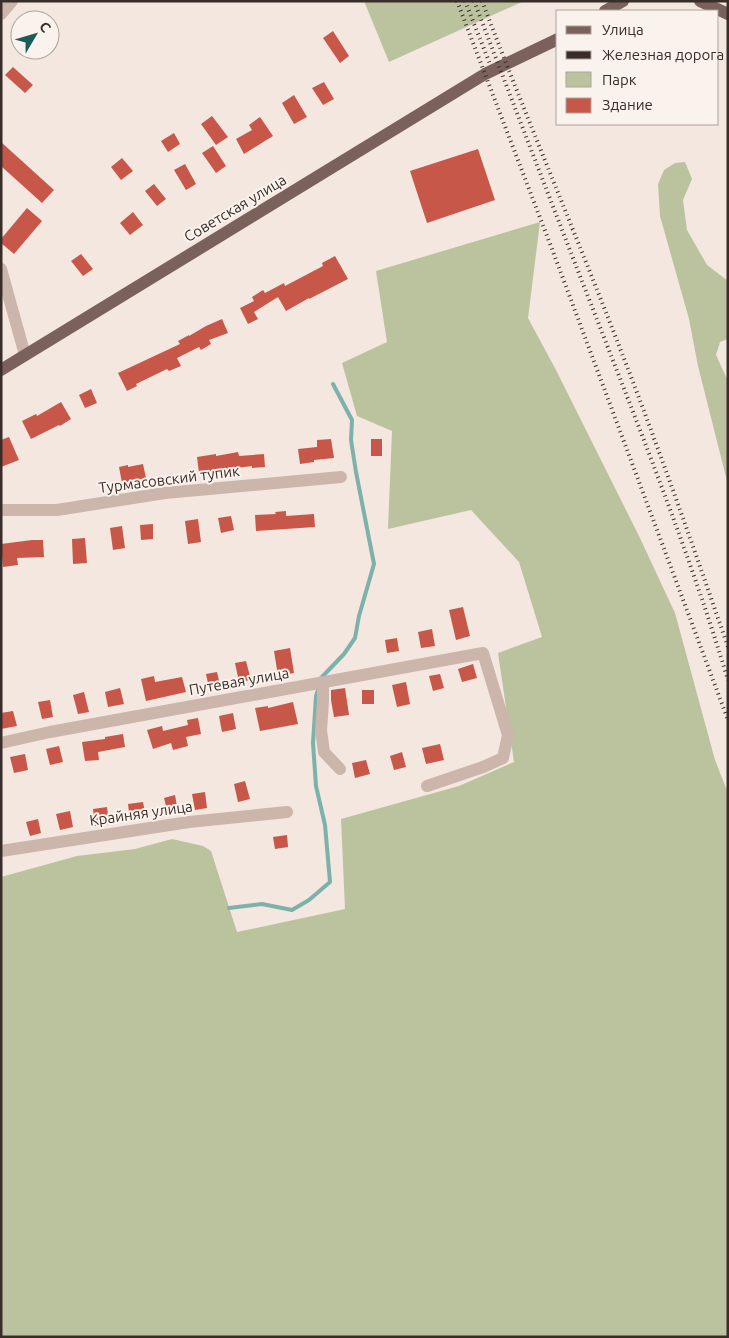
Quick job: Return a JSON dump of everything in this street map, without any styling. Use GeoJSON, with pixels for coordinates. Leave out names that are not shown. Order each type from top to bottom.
{"type":"FeatureCollection","features":[{"type":"Feature","properties":{"kind":"main road"},"geometry":{"type":"LineString","coordinates":[[608,10],[623,1]]}},
{"type":"Feature","properties":{"kind":"main road"},"geometry":{"type":"LineString","coordinates":[[700,1],[728,14]]}},
{"type":"Feature","properties":{"kind":"main road","name":"Советская улица"},"geometry":{"type":"LineString","coordinates":[[1,370],[485,74],[556,40]]}},
{"type":"Feature","properties":{"kind":"street"},"geometry":{"type":"LineString","coordinates":[[1,14],[12,1]]}},
{"type":"Feature","properties":{"kind":"street"},"geometry":{"type":"LineString","coordinates":[[1,269],[25,355]]}},
{"type":"Feature","properties":{"kind":"street","name":"Турмасовский тупик"},"geometry":{"type":"LineString","coordinates":[[1,510],[57,510],[165,493],[341,477]]}},
{"type":"Feature","properties":{"kind":"street","name":"Путевая улица"},"geometry":{"type":"LineString","coordinates":[[1,743],[50,732],[483,653],[508,735],[503,758],[483,767],[427,786]]}},
{"type":"Feature","properties":{"kind":"street"},"geometry":{"type":"LineString","coordinates":[[319,683],[323,702],[321,730],[324,752],[340,768]]}},
{"type":"Feature","properties":{"kind":"street","name":"Крайняя улица"},"geometry":{"type":"LineString","coordinates":[[1,851],[189,822],[287,812]]}},
{"type":"Feature","properties":{"kind":"green space"},"geometry":{"type":"Polygon","coordinates":[[[364,1],[524,1],[389,62],[364,1]]]}},
{"type":"Feature","properties":{"kind":"green space"},"geometry":{"type":"Polygon","coordinates":[[[685,162],[692,179],[683,200],[687,230],[707,265],[728,281],[728,339],[720,342],[716,355],[728,381],[728,485],[698,366],[689,319],[660,216],[658,184],[664,170],[675,163],[685,162]]]}},
{"type":"Feature","properties":{"kind":"green space"},"geometry":{"type":"Polygon","coordinates":[[[540,222],[528,318],[639,536],[675,613],[715,760],[728,793],[728,1337],[1,1337],[1,877],[77,856],[135,849],[172,839],[203,846],[211,851],[237,932],[345,909],[341,819],[459,786],[514,762],[498,653],[542,637],[519,562],[471,510],[388,529],[392,431],[357,416],[342,363],[387,342],[376,271],[540,222]]]}},
{"type":"Feature","properties":{"kind":"building"},"geometry":{"type":"Polygon","coordinates":[[[333,31],[349,56],[340,63],[323,38],[333,31]]]}},
{"type":"Feature","properties":{"kind":"building"},"geometry":{"type":"Polygon","coordinates":[[[13,67],[33,85],[25,93],[5,75],[13,67]]]}},
{"type":"Feature","properties":{"kind":"building"},"geometry":{"type":"Polygon","coordinates":[[[324,82],[334,99],[323,105],[312,88],[324,82]]]}},
{"type":"Feature","properties":{"kind":"building"},"geometry":{"type":"Polygon","coordinates":[[[294,95],[307,117],[294,124],[282,103],[294,95]]]}},
{"type":"Feature","properties":{"kind":"building"},"geometry":{"type":"Polygon","coordinates":[[[212,116],[228,137],[216,145],[201,124],[212,116]]]}},
{"type":"Feature","properties":{"kind":"building"},"geometry":{"type":"Polygon","coordinates":[[[260,117],[273,136],[244,154],[236,139],[252,130],[249,125],[260,117]]]}},
{"type":"Feature","properties":{"kind":"building"},"geometry":{"type":"Polygon","coordinates":[[[174,133],[180,144],[168,152],[161,141],[174,133]]]}},
{"type":"Feature","properties":{"kind":"building"},"geometry":{"type":"Polygon","coordinates":[[[1,142],[54,190],[42,203],[1,166],[1,142]]]}},
{"type":"Feature","properties":{"kind":"building"},"geometry":{"type":"Polygon","coordinates":[[[213,146],[226,166],[216,173],[202,153],[213,146]]]}},
{"type":"Feature","properties":{"kind":"building"},"geometry":{"type":"Polygon","coordinates":[[[478,149],[495,200],[427,223],[410,171],[478,149]]]}},
{"type":"Feature","properties":{"kind":"building"},"geometry":{"type":"Polygon","coordinates":[[[122,158],[133,171],[121,180],[111,167],[122,158]]]}},
{"type":"Feature","properties":{"kind":"building"},"geometry":{"type":"Polygon","coordinates":[[[185,164],[196,184],[186,190],[174,170],[185,164]]]}},
{"type":"Feature","properties":{"kind":"building"},"geometry":{"type":"Polygon","coordinates":[[[154,184],[166,199],[157,206],[145,191],[154,184]]]}},
{"type":"Feature","properties":{"kind":"building"},"geometry":{"type":"Polygon","coordinates":[[[27,208],[42,221],[14,254],[1,243],[1,239],[27,208]]]}},
{"type":"Feature","properties":{"kind":"building"},"geometry":{"type":"Polygon","coordinates":[[[133,212],[143,225],[130,235],[120,223],[133,212]]]}},
{"type":"Feature","properties":{"kind":"building"},"geometry":{"type":"Polygon","coordinates":[[[81,254],[93,269],[83,276],[71,261],[81,254]]]}},
{"type":"Feature","properties":{"kind":"building"},"geometry":{"type":"Polygon","coordinates":[[[335,256],[348,279],[286,311],[278,297],[254,312],[258,319],[248,324],[240,308],[254,301],[252,297],[263,290],[265,293],[284,283],[285,286],[323,266],[322,263],[335,256]]]}},
{"type":"Feature","properties":{"kind":"building"},"geometry":{"type":"Polygon","coordinates":[[[222,319],[228,333],[209,340],[211,344],[201,350],[199,347],[177,358],[181,366],[169,371],[167,369],[136,384],[137,386],[127,391],[118,373],[180,344],[178,341],[222,319]]]}},
{"type":"Feature","properties":{"kind":"building"},"geometry":{"type":"Polygon","coordinates":[[[91,389],[97,403],[85,408],[79,395],[91,389]]]}},
{"type":"Feature","properties":{"kind":"building"},"geometry":{"type":"Polygon","coordinates":[[[61,402],[71,419],[31,439],[22,421],[36,414],[37,416],[61,402]]]}},
{"type":"Feature","properties":{"kind":"building"},"geometry":{"type":"Polygon","coordinates":[[[9,437],[19,460],[1,467],[1,440],[9,437]]]}},
{"type":"Feature","properties":{"kind":"building"},"geometry":{"type":"Polygon","coordinates":[[[331,439],[334,458],[314,460],[314,462],[300,464],[298,449],[317,447],[317,440],[331,439]]]}},
{"type":"Feature","properties":{"kind":"building"},"geometry":{"type":"Polygon","coordinates":[[[371,439],[382,439],[382,456],[371,456],[371,439]]]}},
{"type":"Feature","properties":{"kind":"building"},"geometry":{"type":"Polygon","coordinates":[[[238,452],[239,456],[264,454],[265,467],[252,468],[252,466],[199,473],[197,457],[238,452]]]}},
{"type":"Feature","properties":{"kind":"building"},"geometry":{"type":"Polygon","coordinates":[[[143,464],[146,478],[122,483],[119,467],[143,464]]]}},
{"type":"Feature","properties":{"kind":"building"},"geometry":{"type":"Polygon","coordinates":[[[286,511],[286,516],[314,514],[315,527],[256,531],[255,515],[276,514],[275,512],[286,511]]]}},
{"type":"Feature","properties":{"kind":"building"},"geometry":{"type":"Polygon","coordinates":[[[231,516],[234,530],[221,533],[218,518],[231,516]]]}},
{"type":"Feature","properties":{"kind":"building"},"geometry":{"type":"Polygon","coordinates":[[[198,519],[201,542],[188,544],[185,521],[198,519]]]}},
{"type":"Feature","properties":{"kind":"building"},"geometry":{"type":"Polygon","coordinates":[[[153,524],[153,539],[141,540],[140,525],[153,524]]]}},
{"type":"Feature","properties":{"kind":"building"},"geometry":{"type":"Polygon","coordinates":[[[122,526],[125,548],[113,550],[110,528],[122,526]]]}},
{"type":"Feature","properties":{"kind":"building"},"geometry":{"type":"Polygon","coordinates":[[[85,538],[87,563],[73,564],[72,539],[85,538]]]}},
{"type":"Feature","properties":{"kind":"building"},"geometry":{"type":"Polygon","coordinates":[[[43,540],[44,557],[17,558],[18,565],[3,567],[1,544],[43,540]]]}},
{"type":"Feature","properties":{"kind":"building"},"geometry":{"type":"Polygon","coordinates":[[[463,607],[470,636],[456,640],[449,610],[463,607]]]}},
{"type":"Feature","properties":{"kind":"building"},"geometry":{"type":"Polygon","coordinates":[[[432,629],[435,646],[421,648],[418,632],[432,629]]]}},
{"type":"Feature","properties":{"kind":"building"},"geometry":{"type":"Polygon","coordinates":[[[397,638],[399,651],[387,653],[385,640],[397,638]]]}},
{"type":"Feature","properties":{"kind":"building"},"geometry":{"type":"Polygon","coordinates":[[[290,648],[294,673],[278,676],[274,651],[290,648]]]}},
{"type":"Feature","properties":{"kind":"building"},"geometry":{"type":"Polygon","coordinates":[[[246,661],[251,680],[239,682],[235,663],[246,661]]]}},
{"type":"Feature","properties":{"kind":"building"},"geometry":{"type":"Polygon","coordinates":[[[473,664],[477,678],[462,682],[458,669],[473,664]]]}},
{"type":"Feature","properties":{"kind":"building"},"geometry":{"type":"Polygon","coordinates":[[[217,672],[220,685],[209,688],[206,674],[217,672]]]}},
{"type":"Feature","properties":{"kind":"building"},"geometry":{"type":"Polygon","coordinates":[[[440,674],[444,688],[433,691],[429,676],[440,674]]]}},
{"type":"Feature","properties":{"kind":"building"},"geometry":{"type":"Polygon","coordinates":[[[154,676],[155,682],[182,677],[186,692],[146,701],[141,679],[154,676]]]}},
{"type":"Feature","properties":{"kind":"building"},"geometry":{"type":"Polygon","coordinates":[[[406,682],[410,704],[397,707],[392,685],[406,682]]]}},
{"type":"Feature","properties":{"kind":"building"},"geometry":{"type":"Polygon","coordinates":[[[120,688],[124,704],[108,707],[105,692],[120,688]]]}},
{"type":"Feature","properties":{"kind":"building"},"geometry":{"type":"Polygon","coordinates":[[[345,688],[349,715],[334,717],[331,690],[345,688]]]}},
{"type":"Feature","properties":{"kind":"building"},"geometry":{"type":"Polygon","coordinates":[[[362,690],[374,690],[374,704],[362,704],[362,690]]]}},
{"type":"Feature","properties":{"kind":"building"},"geometry":{"type":"Polygon","coordinates":[[[84,692],[89,712],[78,714],[73,695],[84,692]]]}},
{"type":"Feature","properties":{"kind":"building"},"geometry":{"type":"Polygon","coordinates":[[[50,700],[53,717],[42,719],[38,702],[50,700]]]}},
{"type":"Feature","properties":{"kind":"building"},"geometry":{"type":"Polygon","coordinates":[[[293,702],[298,724],[260,731],[255,708],[268,706],[268,708],[293,702]]]}},
{"type":"Feature","properties":{"kind":"building"},"geometry":{"type":"Polygon","coordinates":[[[13,711],[17,726],[1,729],[1,713],[13,711]]]}},
{"type":"Feature","properties":{"kind":"building"},"geometry":{"type":"Polygon","coordinates":[[[233,713],[236,729],[222,732],[219,716],[233,713]]]}},
{"type":"Feature","properties":{"kind":"building"},"geometry":{"type":"Polygon","coordinates":[[[198,718],[201,734],[186,737],[188,746],[173,750],[171,743],[153,749],[147,730],[162,726],[163,731],[188,725],[187,720],[198,718]]]}},
{"type":"Feature","properties":{"kind":"building"},"geometry":{"type":"Polygon","coordinates":[[[123,734],[125,747],[98,752],[99,760],[85,761],[82,742],[123,734]]]}},
{"type":"Feature","properties":{"kind":"building"},"geometry":{"type":"Polygon","coordinates":[[[440,744],[444,760],[426,764],[422,748],[440,744]]]}},
{"type":"Feature","properties":{"kind":"building"},"geometry":{"type":"Polygon","coordinates":[[[59,746],[63,762],[50,765],[46,749],[59,746]]]}},
{"type":"Feature","properties":{"kind":"building"},"geometry":{"type":"Polygon","coordinates":[[[402,752],[406,767],[394,770],[390,756],[402,752]]]}},
{"type":"Feature","properties":{"kind":"building"},"geometry":{"type":"Polygon","coordinates":[[[25,754],[28,770],[14,773],[10,757],[25,754]]]}},
{"type":"Feature","properties":{"kind":"building"},"geometry":{"type":"Polygon","coordinates":[[[366,760],[370,774],[355,778],[352,763],[366,760]]]}},
{"type":"Feature","properties":{"kind":"building"},"geometry":{"type":"Polygon","coordinates":[[[245,781],[250,799],[238,802],[234,784],[245,781]]]}},
{"type":"Feature","properties":{"kind":"building"},"geometry":{"type":"Polygon","coordinates":[[[205,792],[207,808],[195,810],[192,794],[205,792]]]}},
{"type":"Feature","properties":{"kind":"building"},"geometry":{"type":"Polygon","coordinates":[[[175,795],[178,812],[168,814],[164,798],[175,795]]]}},
{"type":"Feature","properties":{"kind":"building"},"geometry":{"type":"Polygon","coordinates":[[[143,802],[146,818],[130,820],[128,804],[143,802]]]}},
{"type":"Feature","properties":{"kind":"building"},"geometry":{"type":"Polygon","coordinates":[[[107,807],[109,824],[95,826],[93,809],[107,807]]]}},
{"type":"Feature","properties":{"kind":"building"},"geometry":{"type":"Polygon","coordinates":[[[70,811],[73,827],[60,830],[56,814],[70,811]]]}},
{"type":"Feature","properties":{"kind":"building"},"geometry":{"type":"Polygon","coordinates":[[[38,819],[41,833],[30,836],[26,822],[38,819]]]}},
{"type":"Feature","properties":{"kind":"building"},"geometry":{"type":"Polygon","coordinates":[[[287,835],[288,847],[275,849],[273,837],[287,835]]]}},
{"type":"Feature","properties":{"kind":"waterway"},"geometry":{"type":"LineString","coordinates":[[321,678],[344,654],[355,638],[359,616],[374,564],[351,440],[352,420],[333,384]]}},
{"type":"Feature","properties":{"kind":"waterway"},"geometry":{"type":"LineString","coordinates":[[229,908],[262,904],[292,910],[309,900],[330,882],[325,825],[316,786],[313,743],[318,690]]}},
{"type":"Feature","properties":{"kind":"railway"},"geometry":{"type":"LineString","coordinates":[[457,1],[728,720]]}},
{"type":"Feature","properties":{"kind":"railway"},"geometry":{"type":"LineString","coordinates":[[465,1],[490,64]]}},
{"type":"Feature","properties":{"kind":"railway"},"geometry":{"type":"LineString","coordinates":[[474,1],[666,499],[699,589],[728,680]]}},
{"type":"Feature","properties":{"kind":"railway"},"geometry":{"type":"LineString","coordinates":[[482,1],[631,376],[728,647]]}}]}
